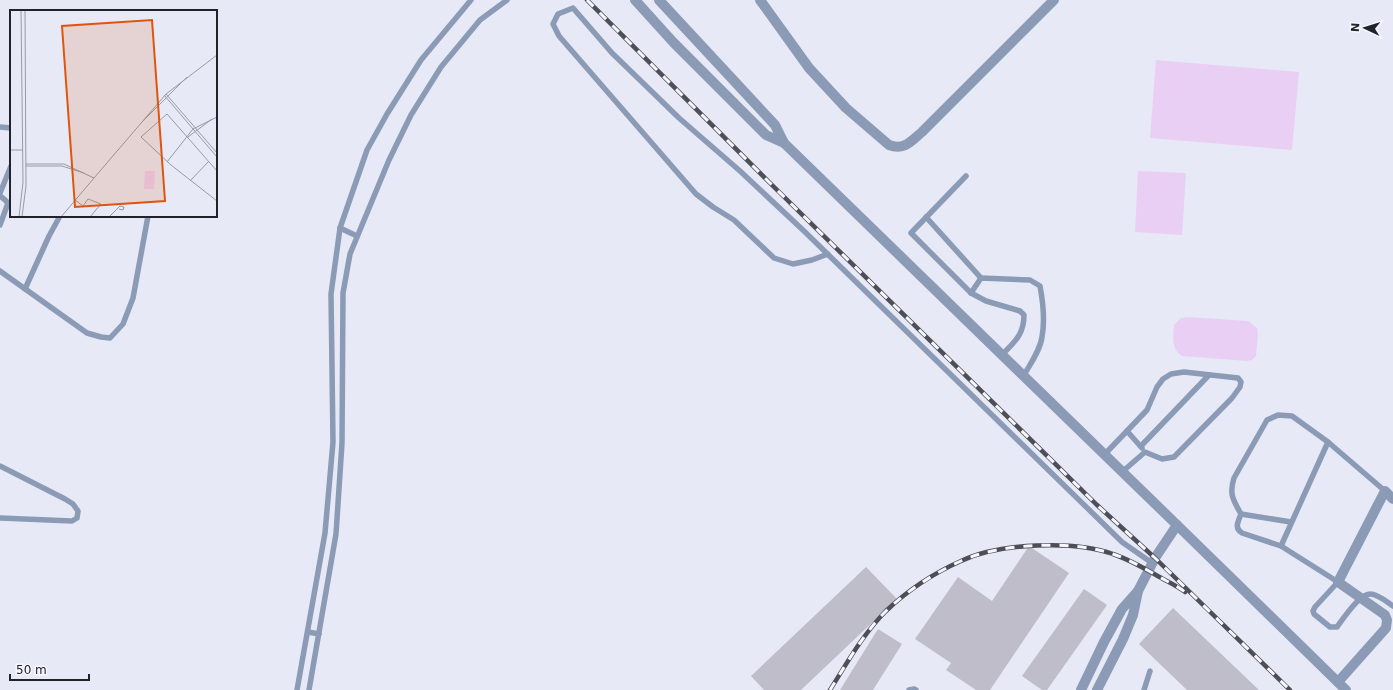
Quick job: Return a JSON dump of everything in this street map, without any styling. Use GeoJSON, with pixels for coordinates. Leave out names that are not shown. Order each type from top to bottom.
{"type":"FeatureCollection","features":[{"type":"Feature","properties":{"kind":"street"},"geometry":{"type":"LineString","coordinates":[[635,0],[673,42],[766,136],[784,143]]}},
{"type":"Feature","properties":{"kind":"street"},"geometry":{"type":"LineString","coordinates":[[658,0],[775,125],[784,143],[1346,690]]}},
{"type":"Feature","properties":{"kind":"street"},"geometry":{"type":"LineString","coordinates":[[760,0],[809,68],[846,108],[889,145],[894,147],[904,147],[922,132],[1054,0]]}},
{"type":"Feature","properties":{"kind":"street"},"geometry":{"type":"LineString","coordinates":[[1338,682],[1386,628],[1387,620],[1385,615],[1338,582],[1385,491],[1393,500]]}},
{"type":"Feature","properties":{"kind":"street"},"geometry":{"type":"LineString","coordinates":[[1097,690],[1123,639],[1133,615],[1138,591],[1152,563],[1177,525]]}},
{"type":"Feature","properties":{"kind":"street"},"geometry":{"type":"LineString","coordinates":[[1081,690],[1122,609],[1138,591]]}},
{"type":"Feature","properties":{"kind":"lane"},"geometry":{"type":"LineString","coordinates":[[297,690],[325,534],[333,442],[331,294],[340,228],[367,150],[387,114],[421,60],[471,0]]}},
{"type":"Feature","properties":{"kind":"lane"},"geometry":{"type":"LineString","coordinates":[[309,690],[320,634],[336,534],[342,443],[343,293],[350,254],[411,115],[441,67],[480,20],[507,0]]}},
{"type":"Feature","properties":{"kind":"lane"},"geometry":{"type":"LineString","coordinates":[[828,254],[812,260],[793,264],[774,258],[734,220],[696,194],[559,36],[552,24],[558,14],[573,8],[612,53],[679,118],[740,171],[828,254],[1122,542],[1152,563]]}},
{"type":"Feature","properties":{"kind":"lane"},"geometry":{"type":"LineString","coordinates":[[0,127],[10,128]]}},
{"type":"Feature","properties":{"kind":"lane"},"geometry":{"type":"LineString","coordinates":[[0,193],[10,168]]}},
{"type":"Feature","properties":{"kind":"lane"},"geometry":{"type":"LineString","coordinates":[[966,176],[911,233],[971,293],[986,301],[1020,311],[1024,315],[1024,325],[1019,336],[1002,355]]}},
{"type":"Feature","properties":{"kind":"lane"},"geometry":{"type":"LineString","coordinates":[[0,196],[8,204],[0,225]]}},
{"type":"Feature","properties":{"kind":"lane"},"geometry":{"type":"LineString","coordinates":[[25,289],[49,236],[59,217]]}},
{"type":"Feature","properties":{"kind":"lane"},"geometry":{"type":"LineString","coordinates":[[0,271],[87,333],[110,338],[123,324],[133,298],[148,217]]}},
{"type":"Feature","properties":{"kind":"lane"},"geometry":{"type":"LineString","coordinates":[[926,217],[981,278],[1030,280],[1040,286],[1043,320],[1042,337],[1036,354],[1023,376]]}},
{"type":"Feature","properties":{"kind":"lane"},"geometry":{"type":"LineString","coordinates":[[340,228],[357,236]]}},
{"type":"Feature","properties":{"kind":"lane"},"geometry":{"type":"LineString","coordinates":[[971,293],[981,278]]}},
{"type":"Feature","properties":{"kind":"lane"},"geometry":{"type":"LineString","coordinates":[[1104,455],[1147,410],[1157,387],[1163,378],[1171,374],[1184,372],[1238,378],[1241,382],[1240,388],[1232,398],[1174,457],[1162,459],[1145,452],[1127,431]]}},
{"type":"Feature","properties":{"kind":"lane"},"geometry":{"type":"LineString","coordinates":[[1141,446],[1209,375]]}},
{"type":"Feature","properties":{"kind":"lane"},"geometry":{"type":"LineString","coordinates":[[1385,491],[1328,442],[1292,416],[1278,415],[1267,420],[1234,478],[1231,488],[1233,500],[1241,514],[1237,527],[1238,530],[1242,533],[1281,546],[1338,582],[1313,611],[1314,614],[1330,627],[1337,627],[1361,597],[1369,594],[1376,596],[1393,606]]}},
{"type":"Feature","properties":{"kind":"lane"},"geometry":{"type":"LineString","coordinates":[[1281,546],[1328,442]]}},
{"type":"Feature","properties":{"kind":"lane"},"geometry":{"type":"LineString","coordinates":[[1122,472],[1145,452]]}},
{"type":"Feature","properties":{"kind":"lane"},"geometry":{"type":"LineString","coordinates":[[0,466],[65,499],[73,504],[78,511],[77,518],[72,521],[0,518]]}},
{"type":"Feature","properties":{"kind":"lane"},"geometry":{"type":"LineString","coordinates":[[1241,514],[1291,522]]}},
{"type":"Feature","properties":{"kind":"lane"},"geometry":{"type":"LineString","coordinates":[[308,632],[320,634]]}},
{"type":"Feature","properties":{"kind":"lane"},"geometry":{"type":"LineString","coordinates":[[1144,690],[1150,671]]}},
{"type":"Feature","properties":{"kind":"lane"},"geometry":{"type":"LineString","coordinates":[[909,690],[916,690]]}},
{"type":"Feature","properties":{"kind":"shaded area"},"geometry":{"type":"Polygon","coordinates":[[[1156,60],[1299,72],[1292,150],[1150,138],[1156,60]]]}},
{"type":"Feature","properties":{"kind":"shaded area"},"geometry":{"type":"Polygon","coordinates":[[[1138,171],[1186,173],[1182,235],[1135,232],[1138,171]]]}},
{"type":"Feature","properties":{"kind":"shaded area"},"geometry":{"type":"Polygon","coordinates":[[[1189,317],[1248,321],[1257,328],[1258,334],[1256,356],[1252,360],[1247,361],[1182,356],[1178,353],[1174,346],[1174,325],[1181,318],[1189,317]]]}},
{"type":"Feature","properties":{"kind":"building"},"geometry":{"type":"Polygon","coordinates":[[[1029,546],[1069,573],[990,690],[976,690],[946,670],[951,663],[915,639],[958,577],[992,601],[1029,546]]]}},
{"type":"Feature","properties":{"kind":"building"},"geometry":{"type":"Polygon","coordinates":[[[866,567],[897,599],[801,690],[764,690],[751,676],[866,567]]]}},
{"type":"Feature","properties":{"kind":"building"},"geometry":{"type":"Polygon","coordinates":[[[1084,589],[1107,605],[1047,690],[1042,690],[1022,676],[1084,589]]]}},
{"type":"Feature","properties":{"kind":"building"},"geometry":{"type":"Polygon","coordinates":[[[1173,608],[1259,690],[1187,690],[1139,644],[1173,608]]]}},
{"type":"Feature","properties":{"kind":"building"},"geometry":{"type":"Polygon","coordinates":[[[878,629],[902,644],[873,690],[840,690],[878,629]]]}},
{"type":"Feature","properties":{"kind":"railway"},"geometry":{"type":"LineString","coordinates":[[587,0],[771,184],[1097,505],[1155,558],[1290,690]]}},
{"type":"Feature","properties":{"kind":"railway"},"geometry":{"type":"LineString","coordinates":[[830,690],[870,629],[886,611],[903,596],[931,577],[951,566],[977,555],[995,550],[1016,547],[1058,545],[1097,550],[1113,554],[1130,561],[1185,592]]}}]}
